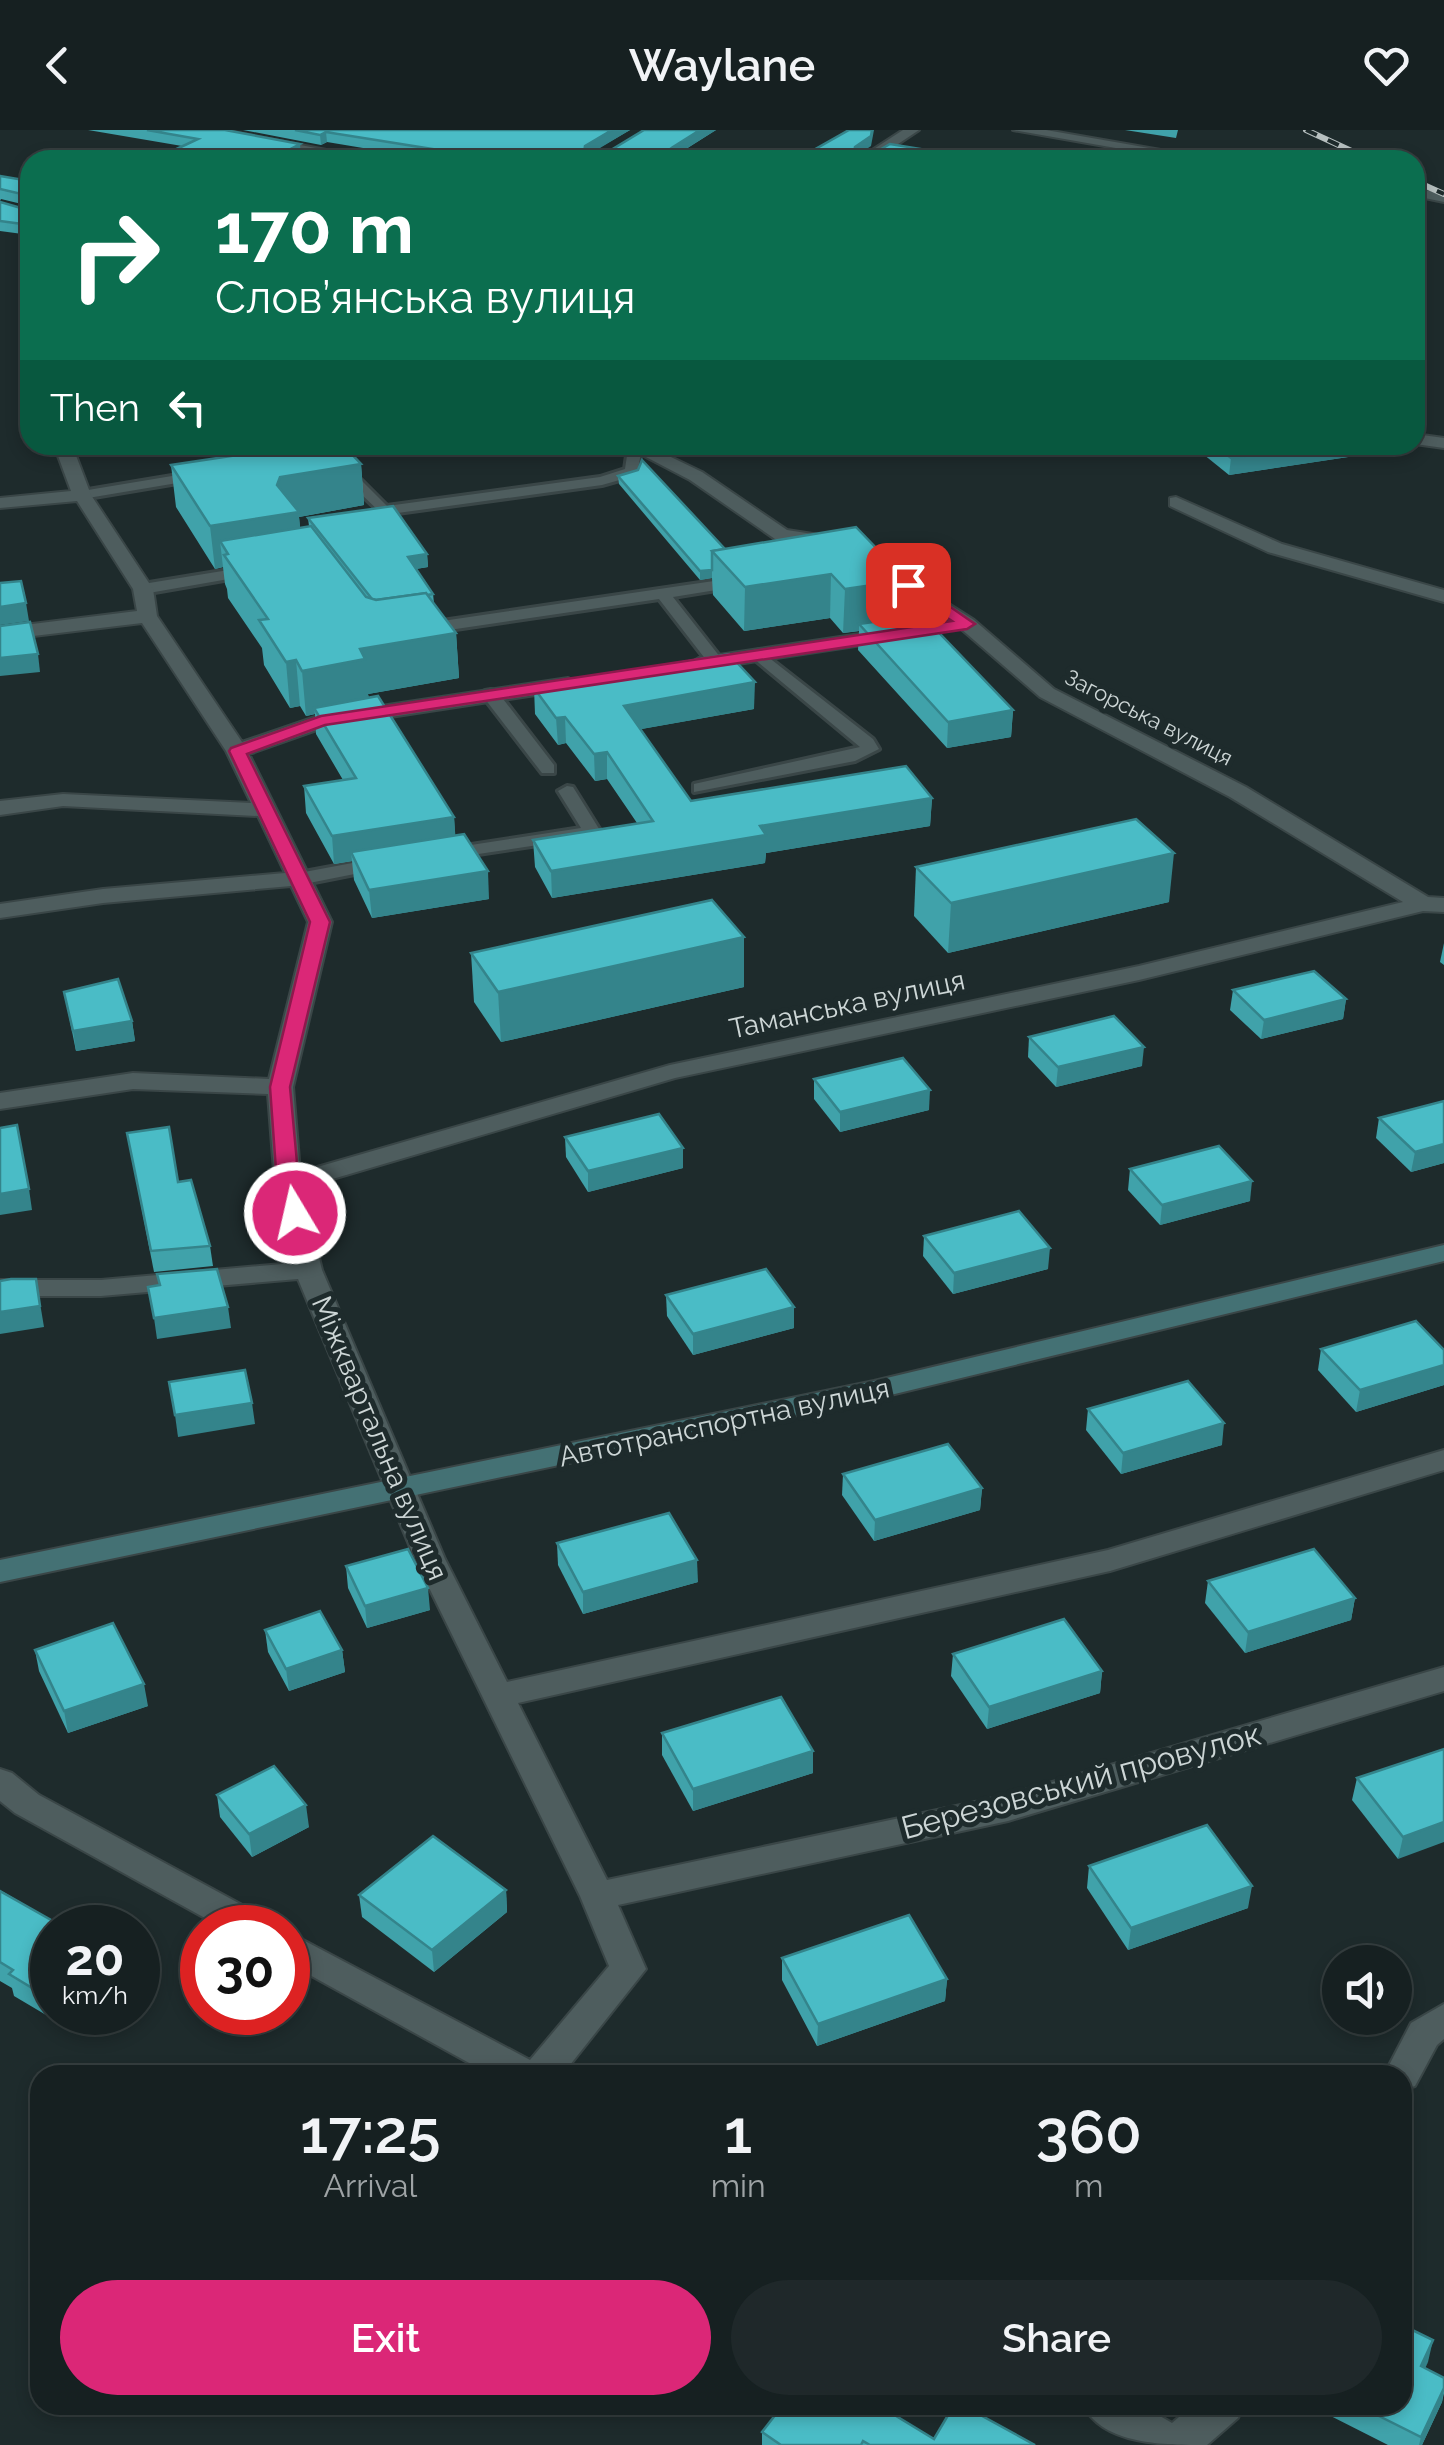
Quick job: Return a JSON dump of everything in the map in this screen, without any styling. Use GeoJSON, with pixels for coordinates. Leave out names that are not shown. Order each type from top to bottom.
{"type":"FeatureCollection","features":[{"type":"Feature","properties":{"kind":"main road","name":"Автотранспортна вулиця"},"geometry":{"type":"LineString","coordinates":[[0,1571],[874,1390],[1444,1253]]}},
{"type":"Feature","properties":{"kind":"street"},"geometry":{"type":"LineString","coordinates":[[200,130],[312,150]]}},
{"type":"Feature","properties":{"kind":"street"},"geometry":{"type":"LineString","coordinates":[[247,150],[288,130]]}},
{"type":"Feature","properties":{"kind":"street"},"geometry":{"type":"LineString","coordinates":[[880,150],[912,130]]}},
{"type":"Feature","properties":{"kind":"street"},"geometry":{"type":"LineString","coordinates":[[1020,130],[1147,150]]}},
{"type":"Feature","properties":{"kind":"street","name":"Міжквартальна вулиця"},"geometry":{"type":"LineString","coordinates":[[67,455],[82,494],[237,751],[320,922],[280,1087],[288,1184],[308,1270],[400,1491],[597,1896],[628,1969],[548,2065]]}},
{"type":"Feature","properties":{"kind":"street","name":"Загорська вулиця"},"geometry":{"type":"LineString","coordinates":[[650,455],[696,476],[779,542],[855,551],[967,624],[1047,693],[1238,792],[1434,905]]}},
{"type":"Feature","properties":{"kind":"street"},"geometry":{"type":"LineString","coordinates":[[0,502],[82,494]]}},
{"type":"Feature","properties":{"kind":"street"},"geometry":{"type":"LineString","coordinates":[[1176,502],[1275,548],[1444,596]]}},
{"type":"Feature","properties":{"kind":"street"},"geometry":{"type":"LineString","coordinates":[[0,634],[145,603]]}},
{"type":"Feature","properties":{"kind":"street"},"geometry":{"type":"LineString","coordinates":[[679,668],[967,624]]}},
{"type":"Feature","properties":{"kind":"street"},"geometry":{"type":"LineString","coordinates":[[237,751],[321,721],[585,682]]}},
{"type":"Feature","properties":{"kind":"street"},"geometry":{"type":"LineString","coordinates":[[0,808],[63,800],[266,810]]}},
{"type":"Feature","properties":{"kind":"street"},"geometry":{"type":"LineString","coordinates":[[0,911],[104,896],[299,879]]}},
{"type":"Feature","properties":{"kind":"street","name":"Таманська вулиця"},"geometry":{"type":"LineString","coordinates":[[288,1184],[670,1072],[1434,905]]}},
{"type":"Feature","properties":{"kind":"street"},"geometry":{"type":"LineString","coordinates":[[0,1100],[133,1081],[280,1087]]}},
{"type":"Feature","properties":{"kind":"street"},"geometry":{"type":"LineString","coordinates":[[0,1288],[101,1288],[308,1270]]}},
{"type":"Feature","properties":{"kind":"street"},"geometry":{"type":"LineString","coordinates":[[497,1696],[1110,1560],[1444,1460]]}},
{"type":"Feature","properties":{"kind":"street","name":"Березовський провулок"},"geometry":{"type":"LineString","coordinates":[[597,1896],[1008,1808],[1444,1679]]}},
{"type":"Feature","properties":{"kind":"street"},"geometry":{"type":"LineString","coordinates":[[0,1782],[28,1804],[212,1905]]}},
{"type":"Feature","properties":{"kind":"street"},"geometry":{"type":"LineString","coordinates":[[310,1958],[506,2065]]}},
{"type":"Feature","properties":{"kind":"street"},"geometry":{"type":"LineString","coordinates":[[1407,2065],[1424,2034],[1444,2019]]}},
{"type":"Feature","properties":{"kind":"street"},"geometry":{"type":"LineString","coordinates":[[1121,2415],[1175,2445],[1212,2415]]}},
{"type":"Feature","properties":{"kind":"lane"},"geometry":{"type":"LineString","coordinates":[[309,457],[322,455]]}},
{"type":"Feature","properties":{"kind":"lane"},"geometry":{"type":"LineString","coordinates":[[329,455],[384,510]]}},
{"type":"Feature","properties":{"kind":"lane"},"geometry":{"type":"LineString","coordinates":[[365,514],[602,482],[632,472],[631,455]]}},
{"type":"Feature","properties":{"kind":"lane"},"geometry":{"type":"LineString","coordinates":[[82,494],[214,473]]}},
{"type":"Feature","properties":{"kind":"lane"},"geometry":{"type":"LineString","coordinates":[[145,603],[262,570]]}},
{"type":"Feature","properties":{"kind":"lane"},"geometry":{"type":"LineString","coordinates":[[398,633],[766,579]]}},
{"type":"Feature","properties":{"kind":"lane"},"geometry":{"type":"LineString","coordinates":[[662,594],[716,662]]}},
{"type":"Feature","properties":{"kind":"lane"},"geometry":{"type":"LineString","coordinates":[[700,788],[856,756],[870,749],[868,742],[760,655]]}},
{"type":"Feature","properties":{"kind":"lane"},"geometry":{"type":"LineString","coordinates":[[491,696],[548,769]]}},
{"type":"Feature","properties":{"kind":"lane"},"geometry":{"type":"LineString","coordinates":[[299,879],[592,832],[566,791]]}},
{"type":"Feature","properties":{"kind":"building"},"geometry":{"type":"Polygon","coordinates":[[[147,130],[225,130],[300,144],[288,150],[174,150],[198,139],[147,130]]]}},
{"type":"Feature","properties":{"kind":"building"},"geometry":{"type":"Polygon","coordinates":[[[295,130],[612,130],[584,150],[438,150],[326,132],[320,135],[295,130]]]}},
{"type":"Feature","properties":{"kind":"building"},"geometry":{"type":"Polygon","coordinates":[[[644,130],[700,130],[673,147],[692,150],[611,150],[644,130]]]}},
{"type":"Feature","properties":{"kind":"building"},"geometry":{"type":"Polygon","coordinates":[[[849,130],[872,130],[871,136],[854,150],[814,150],[849,130]]]}},
{"type":"Feature","properties":{"kind":"building"},"geometry":{"type":"Polygon","coordinates":[[[890,144],[927,150],[879,150],[890,144]]]}},
{"type":"Feature","properties":{"kind":"building"},"geometry":{"type":"Polygon","coordinates":[[[0,176],[20,179],[20,194],[0,189],[0,176]]]}},
{"type":"Feature","properties":{"kind":"building"},"geometry":{"type":"Polygon","coordinates":[[[0,202],[20,208],[20,224],[0,221],[0,202]]]}},
{"type":"Feature","properties":{"kind":"building"},"geometry":{"type":"Polygon","coordinates":[[[238,455],[352,455],[361,464],[280,477],[277,485],[299,512],[210,526],[171,465],[238,455]]]}},
{"type":"Feature","properties":{"kind":"building"},"geometry":{"type":"Polygon","coordinates":[[[642,460],[725,549],[712,551],[712,570],[700,571],[618,476],[638,470],[642,460]]]}},
{"type":"Feature","properties":{"kind":"building"},"geometry":{"type":"Polygon","coordinates":[[[393,506],[427,554],[408,557],[433,594],[372,599],[308,518],[393,506]]]}},
{"type":"Feature","properties":{"kind":"building"},"geometry":{"type":"Polygon","coordinates":[[[311,526],[366,597],[376,600],[426,593],[456,633],[360,649],[365,659],[302,671],[296,660],[286,662],[259,620],[268,619],[224,555],[228,554],[220,541],[311,526]]]}},
{"type":"Feature","properties":{"kind":"building"},"geometry":{"type":"Polygon","coordinates":[[[856,527],[907,580],[845,589],[831,574],[745,587],[712,551],[856,527]]]}},
{"type":"Feature","properties":{"kind":"building"},"geometry":{"type":"Polygon","coordinates":[[[21,581],[26,603],[0,607],[0,583],[21,581]]]}},
{"type":"Feature","properties":{"kind":"building"},"geometry":{"type":"Polygon","coordinates":[[[922,615],[1013,710],[948,722],[859,624],[922,615]]]}},
{"type":"Feature","properties":{"kind":"building"},"geometry":{"type":"Polygon","coordinates":[[[30,622],[38,654],[0,658],[0,626],[30,622]]]}},
{"type":"Feature","properties":{"kind":"building"},"geometry":{"type":"Polygon","coordinates":[[[729,654],[755,682],[624,706],[691,801],[906,766],[932,798],[760,826],[766,835],[551,871],[533,840],[653,821],[607,752],[594,754],[565,717],[556,718],[534,688],[729,654]]]}},
{"type":"Feature","properties":{"kind":"building"},"geometry":{"type":"Polygon","coordinates":[[[378,696],[454,817],[332,836],[304,786],[356,778],[314,708],[378,696]]]}},
{"type":"Feature","properties":{"kind":"building"},"geometry":{"type":"Polygon","coordinates":[[[1136,819],[1174,853],[951,903],[916,867],[1136,819]]]}},
{"type":"Feature","properties":{"kind":"building"},"geometry":{"type":"Polygon","coordinates":[[[464,834],[488,871],[369,890],[351,852],[464,834]]]}},
{"type":"Feature","properties":{"kind":"building"},"geometry":{"type":"Polygon","coordinates":[[[712,900],[744,937],[498,992],[471,953],[712,900]]]}},
{"type":"Feature","properties":{"kind":"building"},"geometry":{"type":"Polygon","coordinates":[[[1314,971],[1346,999],[1264,1020],[1233,990],[1314,971]]]}},
{"type":"Feature","properties":{"kind":"building"},"geometry":{"type":"Polygon","coordinates":[[[118,979],[132,1021],[73,1031],[64,992],[118,979]]]}},
{"type":"Feature","properties":{"kind":"building"},"geometry":{"type":"Polygon","coordinates":[[[1114,1016],[1144,1047],[1058,1067],[1029,1037],[1114,1016]]]}},
{"type":"Feature","properties":{"kind":"building"},"geometry":{"type":"Polygon","coordinates":[[[903,1058],[930,1090],[840,1112],[814,1079],[903,1058]]]}},
{"type":"Feature","properties":{"kind":"building"},"geometry":{"type":"Polygon","coordinates":[[[1444,1101],[1444,1144],[1415,1152],[1379,1118],[1444,1101]]]}},
{"type":"Feature","properties":{"kind":"building"},"geometry":{"type":"Polygon","coordinates":[[[659,1114],[683,1148],[588,1171],[565,1137],[659,1114]]]}},
{"type":"Feature","properties":{"kind":"building"},"geometry":{"type":"Polygon","coordinates":[[[17,1125],[29,1189],[0,1194],[0,1128],[17,1125]]]}},
{"type":"Feature","properties":{"kind":"building"},"geometry":{"type":"Polygon","coordinates":[[[169,1127],[178,1182],[191,1180],[210,1246],[151,1251],[127,1133],[169,1127]]]}},
{"type":"Feature","properties":{"kind":"building"},"geometry":{"type":"Polygon","coordinates":[[[1219,1146],[1252,1181],[1162,1205],[1130,1169],[1219,1146]]]}},
{"type":"Feature","properties":{"kind":"building"},"geometry":{"type":"Polygon","coordinates":[[[1019,1211],[1050,1248],[954,1273],[924,1236],[1019,1211]]]}},
{"type":"Feature","properties":{"kind":"building"},"geometry":{"type":"Polygon","coordinates":[[[217,1269],[228,1307],[154,1318],[148,1287],[160,1285],[157,1274],[217,1269]]]}},
{"type":"Feature","properties":{"kind":"building"},"geometry":{"type":"Polygon","coordinates":[[[766,1269],[794,1307],[693,1334],[666,1295],[766,1269]]]}},
{"type":"Feature","properties":{"kind":"building"},"geometry":{"type":"Polygon","coordinates":[[[36,1279],[40,1306],[0,1312],[0,1281],[36,1279]]]}},
{"type":"Feature","properties":{"kind":"building"},"geometry":{"type":"Polygon","coordinates":[[[1416,1321],[1444,1350],[1444,1365],[1360,1390],[1321,1349],[1416,1321]]]}},
{"type":"Feature","properties":{"kind":"building"},"geometry":{"type":"Polygon","coordinates":[[[245,1370],[252,1403],[175,1415],[169,1382],[245,1370]]]}},
{"type":"Feature","properties":{"kind":"building"},"geometry":{"type":"Polygon","coordinates":[[[1188,1381],[1224,1423],[1123,1453],[1088,1409],[1188,1381]]]}},
{"type":"Feature","properties":{"kind":"building"},"geometry":{"type":"Polygon","coordinates":[[[948,1444],[982,1488],[875,1520],[843,1474],[948,1444]]]}},
{"type":"Feature","properties":{"kind":"building"},"geometry":{"type":"Polygon","coordinates":[[[669,1513],[697,1560],[583,1592],[557,1543],[669,1513]]]}},
{"type":"Feature","properties":{"kind":"building"},"geometry":{"type":"Polygon","coordinates":[[[408,1549],[428,1588],[365,1606],[346,1566],[408,1549]]]}},
{"type":"Feature","properties":{"kind":"building"},"geometry":{"type":"Polygon","coordinates":[[[1314,1549],[1355,1598],[1248,1632],[1208,1581],[1314,1549]]]}},
{"type":"Feature","properties":{"kind":"building"},"geometry":{"type":"Polygon","coordinates":[[[320,1611],[342,1650],[286,1669],[265,1630],[320,1611]]]}},
{"type":"Feature","properties":{"kind":"building"},"geometry":{"type":"Polygon","coordinates":[[[1064,1619],[1102,1671],[989,1707],[953,1654],[1064,1619]]]}},
{"type":"Feature","properties":{"kind":"building"},"geometry":{"type":"Polygon","coordinates":[[[113,1623],[144,1684],[64,1711],[35,1650],[113,1623]]]}},
{"type":"Feature","properties":{"kind":"building"},"geometry":{"type":"Polygon","coordinates":[[[781,1697],[813,1751],[693,1789],[662,1733],[781,1697]]]}},
{"type":"Feature","properties":{"kind":"building"},"geometry":{"type":"Polygon","coordinates":[[[1444,1749],[1444,1822],[1403,1837],[1357,1778],[1444,1749]]]}},
{"type":"Feature","properties":{"kind":"building"},"geometry":{"type":"Polygon","coordinates":[[[274,1766],[306,1805],[249,1834],[217,1795],[274,1766]]]}},
{"type":"Feature","properties":{"kind":"building"},"geometry":{"type":"Polygon","coordinates":[[[1207,1825],[1252,1886],[1131,1928],[1089,1866],[1207,1825]]]}},
{"type":"Feature","properties":{"kind":"building"},"geometry":{"type":"Polygon","coordinates":[[[433,1836],[506,1890],[432,1950],[359,1895],[433,1836]]]}},
{"type":"Feature","properties":{"kind":"building"},"geometry":{"type":"Polygon","coordinates":[[[0,1891],[30,1908],[30,1987],[9,1974],[13,1970],[0,1962],[0,1891]]]}},
{"type":"Feature","properties":{"kind":"building"},"geometry":{"type":"Polygon","coordinates":[[[909,1915],[947,1979],[818,2024],[782,1958],[909,1915]]]}},
{"type":"Feature","properties":{"kind":"building"},"geometry":{"type":"Polygon","coordinates":[[[1412,2330],[1433,2340],[1421,2366],[1444,2378],[1444,2388],[1421,2437],[1377,2415],[1412,2415],[1412,2330]]]}},
{"type":"Feature","properties":{"kind":"building"},"geometry":{"type":"Polygon","coordinates":[[[775,2415],[894,2415],[934,2439],[948,2415],[980,2415],[1035,2445],[870,2445],[863,2441],[861,2445],[781,2445],[762,2432],[775,2415]]]}},
{"type":"Feature","properties":{"kind":"railway"},"geometry":{"type":"LineString","coordinates":[[1306,130],[1349,150]]}},
{"type":"Feature","properties":{"kind":"railway"},"geometry":{"type":"LineString","coordinates":[[1425,185],[1444,194]]}},
{"type":"Feature","properties":{"kind":"route"},"geometry":{"type":"LineString","coordinates":[[295,1213],[288,1184],[280,1087],[320,922],[237,751],[321,721],[967,624],[908,585]]}}]}
